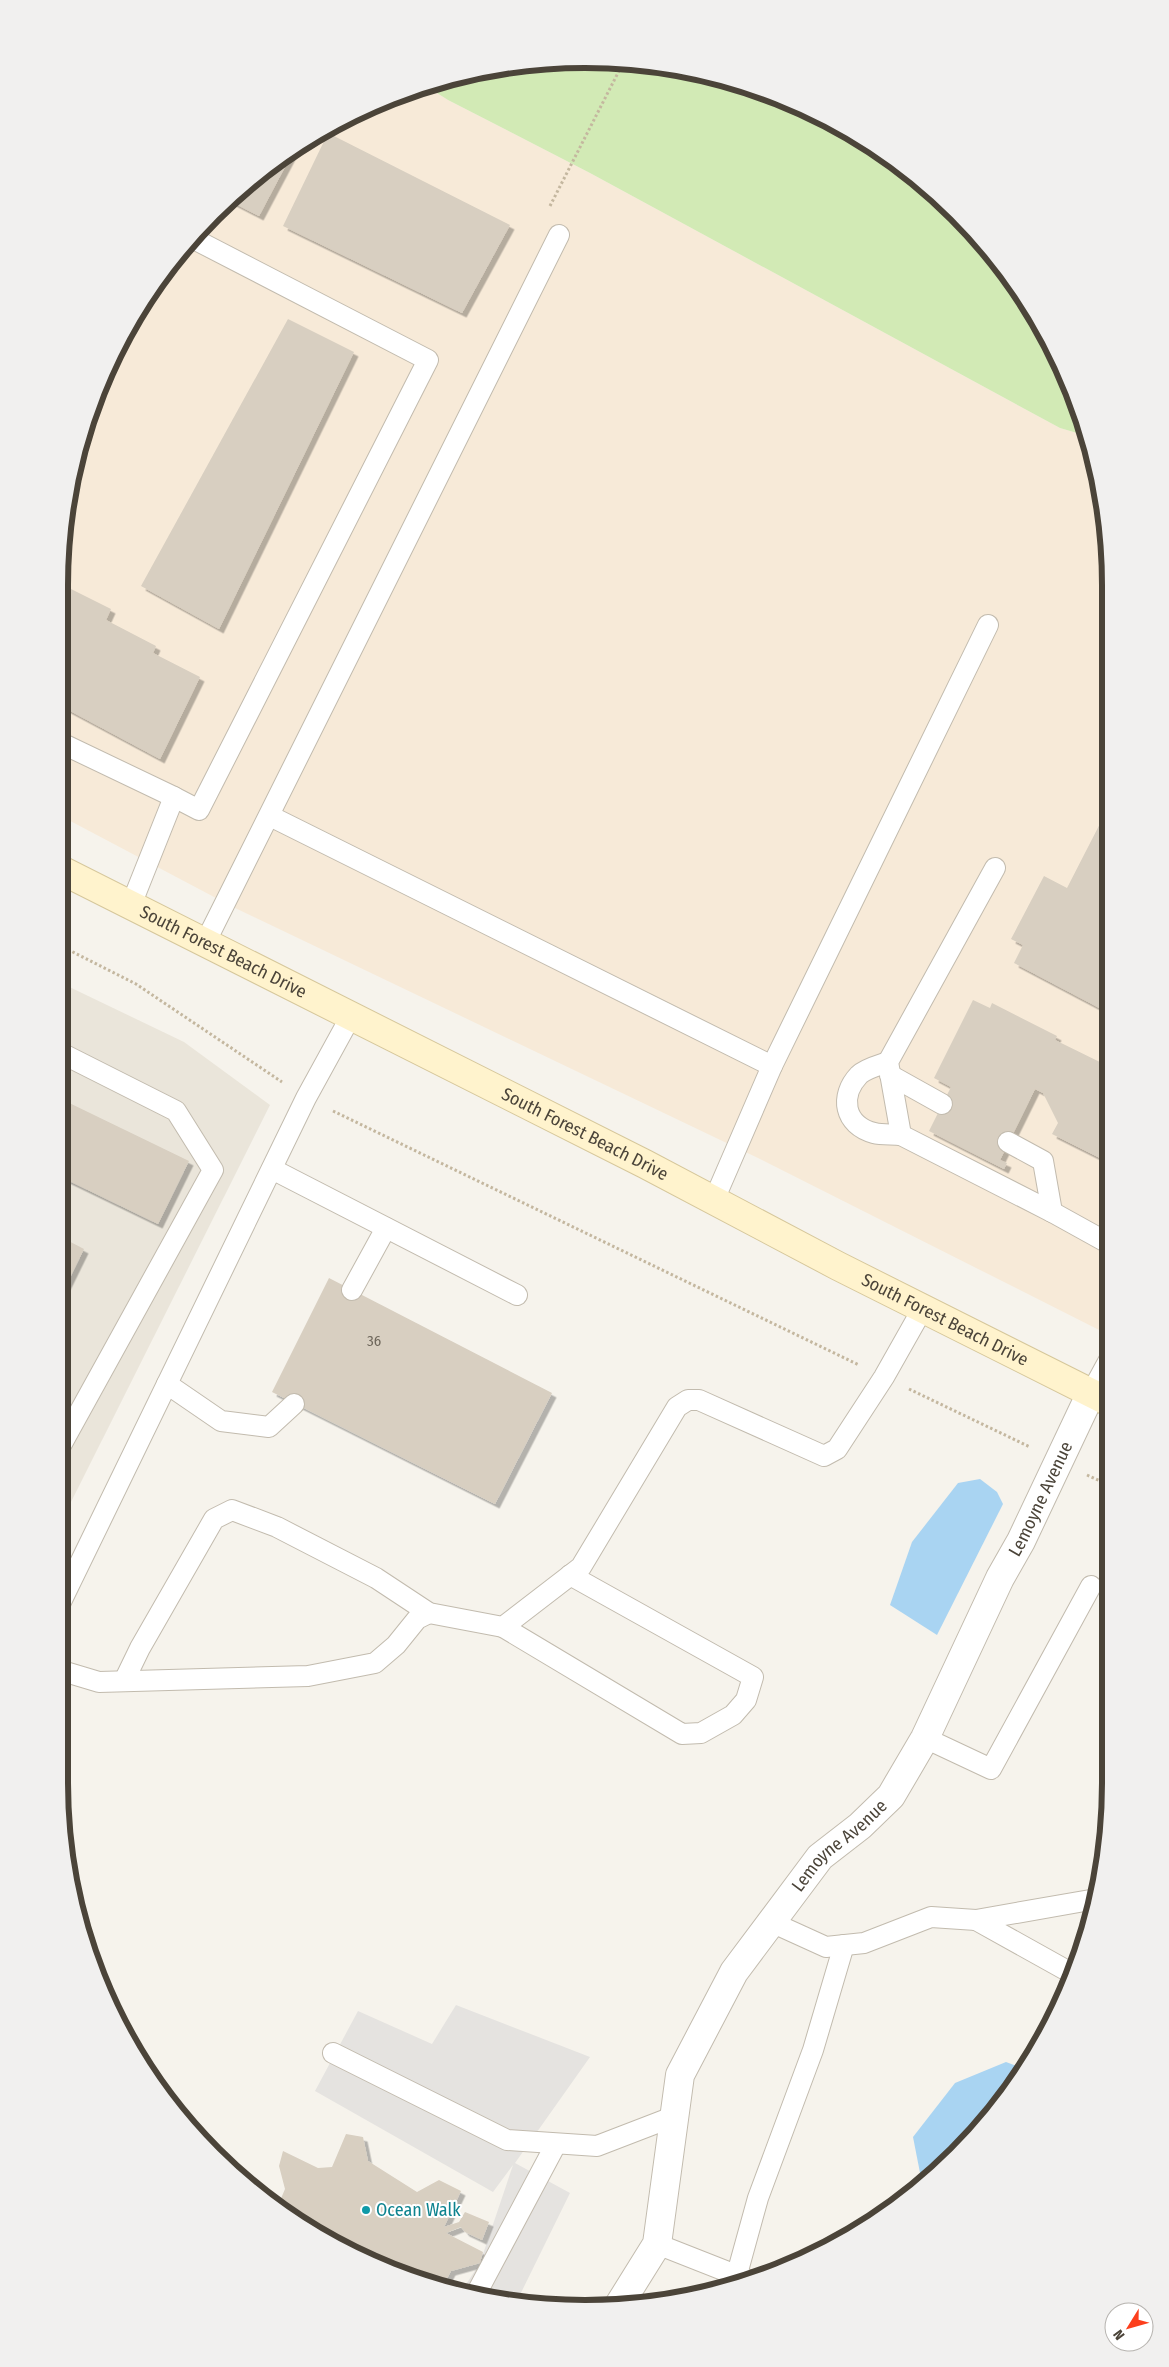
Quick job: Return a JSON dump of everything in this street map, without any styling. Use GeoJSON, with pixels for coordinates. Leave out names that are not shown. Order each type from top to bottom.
{"type":"FeatureCollection","features":[{"type":"Feature","properties":{"kind":"street","name":"South Forest Beach Drive"},"geometry":{"type":"LineString","coordinates":[[68,874],[1100,1397]]}},
{"type":"Feature","properties":{"kind":"street","name":"Lemoyne Avenue"},"geometry":{"type":"LineString","coordinates":[[624,2297],[657,2244],[680,2075],[734,1972],[820,1856],[860,1826],[891,1796],[925,1738],[1000,1578],[1021,1541],[1059,1460],[1100,1397]]}},
{"type":"Feature","properties":{"kind":"lane"},"geometry":{"type":"LineString","coordinates":[[205,943],[560,235]]}},
{"type":"Feature","properties":{"kind":"lane"},"geometry":{"type":"LineString","coordinates":[[68,746],[174,796],[199,810],[428,360],[198,241]]}},
{"type":"Feature","properties":{"kind":"lane"},"geometry":{"type":"LineString","coordinates":[[714,1200],[772,1066],[988,625]]}},
{"type":"Feature","properties":{"kind":"lane"},"geometry":{"type":"LineString","coordinates":[[131,905],[174,796]]}},
{"type":"Feature","properties":{"kind":"lane"},"geometry":{"type":"LineString","coordinates":[[270,816],[772,1066]]}},
{"type":"Feature","properties":{"kind":"lane"},"geometry":{"type":"LineString","coordinates":[[901,1135],[889,1068],[995,868]]}},
{"type":"Feature","properties":{"kind":"lane"},"geometry":{"type":"LineString","coordinates":[[68,1588],[306,1098],[351,1016]]}},
{"type":"Feature","properties":{"kind":"lane"},"geometry":{"type":"LineString","coordinates":[[68,1057],[176,1111],[213,1170],[68,1433]]}},
{"type":"Feature","properties":{"kind":"lane"},"geometry":{"type":"LineString","coordinates":[[942,1104],[889,1068],[860,1074],[848,1091],[846,1108],[856,1124],[873,1133],[901,1135],[1102,1240]]}},
{"type":"Feature","properties":{"kind":"lane"},"geometry":{"type":"LineString","coordinates":[[1008,1142],[1043,1162],[1052,1212]]}},
{"type":"Feature","properties":{"kind":"lane"},"geometry":{"type":"LineString","coordinates":[[272,1170],[517,1296]]}},
{"type":"Feature","properties":{"kind":"lane"},"geometry":{"type":"LineString","coordinates":[[352,1290],[386,1228]]}},
{"type":"Feature","properties":{"kind":"lane"},"geometry":{"type":"LineString","coordinates":[[503,1627],[581,1567],[676,1407],[688,1400],[699,1400],[824,1456],[837,1449],[884,1377],[923,1308]]}},
{"type":"Feature","properties":{"kind":"lane"},"geometry":{"type":"LineString","coordinates":[[167,1384],[221,1421],[268,1427],[294,1404]]}},
{"type":"Feature","properties":{"kind":"lane"},"geometry":{"type":"LineString","coordinates":[[124,1681],[140,1648],[214,1519],[232,1510],[277,1527],[376,1578],[429,1613],[503,1627],[682,1734],[701,1733],[733,1715],[746,1700],[753,1677],[570,1575]]}},
{"type":"Feature","properties":{"kind":"lane"},"geometry":{"type":"LineString","coordinates":[[925,1738],[991,1769],[1091,1586]]}},
{"type":"Feature","properties":{"kind":"lane"},"geometry":{"type":"LineString","coordinates":[[68,1673],[99,1682],[308,1676],[376,1663],[396,1645],[417,1619],[429,1613]]}},
{"type":"Feature","properties":{"kind":"lane"},"geometry":{"type":"LineString","coordinates":[[771,1922],[826,1947],[864,1942],[931,1917],[976,1920],[1088,1900]]}},
{"type":"Feature","properties":{"kind":"lane"},"geometry":{"type":"LineString","coordinates":[[976,1920],[1066,1970]]}},
{"type":"Feature","properties":{"kind":"lane"},"geometry":{"type":"LineString","coordinates":[[742,2275],[758,2198],[813,2050],[844,1945]]}},
{"type":"Feature","properties":{"kind":"lane"},"geometry":{"type":"LineString","coordinates":[[333,2053],[507,2140],[597,2146],[674,2116]]}},
{"type":"Feature","properties":{"kind":"lane"},"geometry":{"type":"LineString","coordinates":[[479,2289],[556,2144]]}},
{"type":"Feature","properties":{"kind":"lane"},"geometry":{"type":"LineString","coordinates":[[657,2244],[733,2277]]}},
{"type":"Feature","properties":{"kind":"path"},"geometry":{"type":"LineString","coordinates":[[68,950],[136,984],[306,1098],[1102,1482]]}},
{"type":"Feature","properties":{"kind":"shaded area"},"geometry":{"type":"Polygon","coordinates":[[[433,90],[590,173],[1060,428],[1079,433],[1092,484],[1097,517],[1102,584],[1102,1331],[758,1158],[233,907],[68,820],[68,584],[72,517],[77,484],[95,418],[121,356],[155,297],[174,270],[219,219],[270,174],[326,137],[387,107],[433,90]]]}},
{"type":"Feature","properties":{"kind":"shaded area"},"geometry":{"type":"Polygon","coordinates":[[[68,986],[184,1042],[270,1105],[68,1508],[68,986]]]}},
{"type":"Feature","properties":{"kind":"shaded area"},"geometry":{"type":"Polygon","coordinates":[[[456,2005],[590,2057],[515,2163],[570,2193],[520,2295],[465,2285],[480,2263],[513,2165],[493,2192],[315,2091],[358,2011],[432,2044],[456,2005]]]}},
{"type":"Feature","properties":{"kind":"green space"},"geometry":{"type":"Polygon","coordinates":[[[584,68],[618,69],[685,77],[718,85],[751,95],[813,121],[843,137],[899,174],[950,219],[973,244],[995,270],[1032,326],[1062,387],[1079,433],[1060,428],[590,173],[433,90],[484,77],[517,72],[584,68]]]}},
{"type":"Feature","properties":{"kind":"water"},"geometry":{"type":"Polygon","coordinates":[[[980,1479],[997,1492],[1003,1504],[937,1635],[890,1605],[912,1542],[958,1483],[980,1479]]]}},
{"type":"Feature","properties":{"kind":"water"},"geometry":{"type":"Polygon","coordinates":[[[1006,2062],[1017,2066],[995,2097],[973,2123],[950,2148],[920,2175],[913,2137],[955,2083],[1006,2062]]]}},
{"type":"Feature","properties":{"kind":"building"},"geometry":{"type":"Polygon","coordinates":[[[331,134],[510,225],[462,313],[283,226],[326,137],[331,134]]]}},
{"type":"Feature","properties":{"kind":"building"},"geometry":{"type":"Polygon","coordinates":[[[288,161],[259,216],[235,204],[288,161]]]}},
{"type":"Feature","properties":{"kind":"building"},"geometry":{"type":"Polygon","coordinates":[[[288,319],[354,352],[219,629],[141,586],[288,319]]]}},
{"type":"Feature","properties":{"kind":"building"},"geometry":{"type":"Polygon","coordinates":[[[68,588],[111,609],[106,620],[156,646],[153,653],[200,677],[160,759],[68,710],[68,588]]]}},
{"type":"Feature","properties":{"kind":"building"},"geometry":{"type":"Polygon","coordinates":[[[1102,820],[1102,1009],[1014,963],[1023,945],[1011,939],[1044,876],[1067,888],[1102,820]]]}},
{"type":"Feature","properties":{"kind":"building"},"geometry":{"type":"Polygon","coordinates":[[[973,1000],[990,1008],[992,1003],[1057,1036],[1055,1040],[1102,1063],[1102,1159],[1052,1134],[1058,1123],[1043,1093],[1035,1089],[1000,1160],[1007,1163],[1004,1169],[929,1131],[951,1087],[934,1078],[973,1000]]]}},
{"type":"Feature","properties":{"kind":"building"},"geometry":{"type":"Polygon","coordinates":[[[68,1102],[189,1161],[158,1224],[68,1180],[68,1102]]]}},
{"type":"Feature","properties":{"kind":"building"},"geometry":{"type":"Polygon","coordinates":[[[68,1241],[84,1249],[68,1282],[68,1241]]]}},
{"type":"Feature","properties":{"kind":"building"},"geometry":{"type":"Polygon","coordinates":[[[329,1278],[552,1393],[495,1504],[272,1392],[329,1278]]]}},
{"type":"Feature","properties":{"kind":"building","name":"Ocean Walk"},"geometry":{"type":"Polygon","coordinates":[[[346,2134],[363,2137],[368,2161],[417,2192],[439,2180],[461,2191],[444,2227],[459,2222],[465,2212],[489,2222],[482,2240],[465,2232],[461,2227],[446,2233],[483,2252],[480,2263],[451,2271],[446,2280],[418,2272],[356,2246],[326,2230],[280,2200],[285,2189],[279,2166],[283,2151],[318,2168],[332,2167],[346,2134]]]}},
{"type":"Feature","properties":{"kind":"place","name":"Ocean Walk"},"geometry":{"type":"Point","coordinates":[366,2210]}}]}
